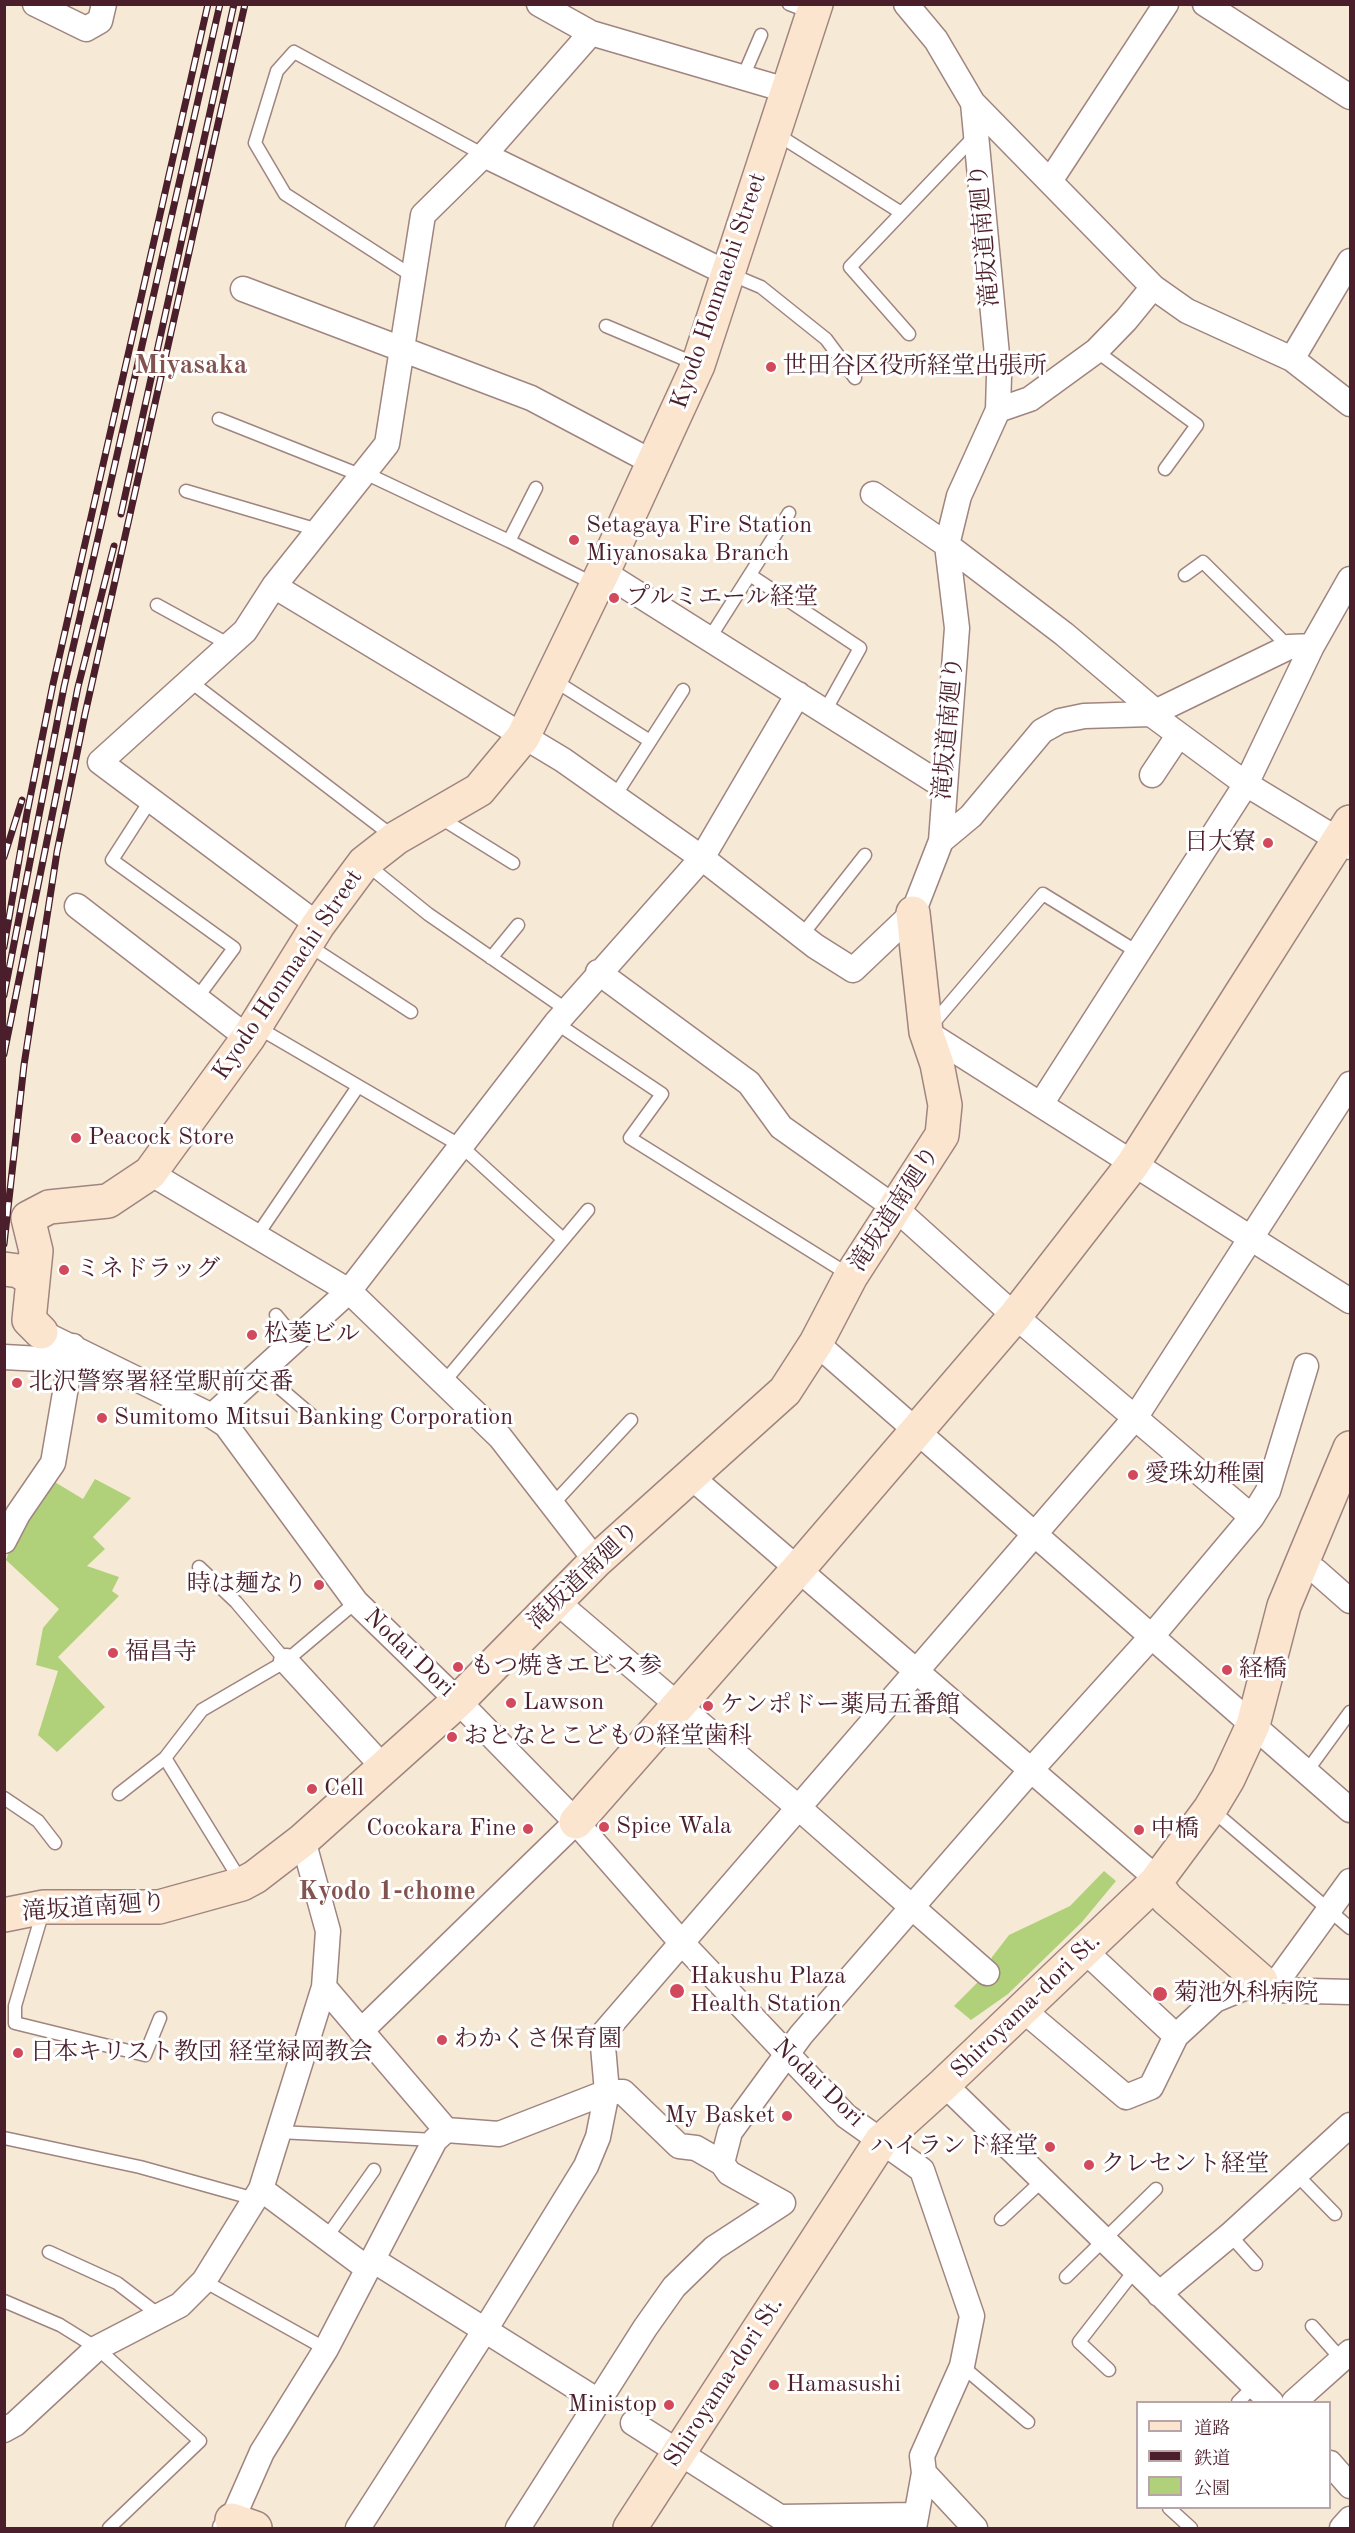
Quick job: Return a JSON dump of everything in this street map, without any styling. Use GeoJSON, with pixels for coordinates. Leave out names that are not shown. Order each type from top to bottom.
{"type":"FeatureCollection","features":[{"type":"Feature","properties":{"kind":"street"},"geometry":{"type":"LineString","coordinates":[[35,4],[86,29],[100,21],[104,4]]}},
{"type":"Feature","properties":{"kind":"street"},"geometry":{"type":"LineString","coordinates":[[539,4],[591,33],[786,90]]}},
{"type":"Feature","properties":{"kind":"street","name":"滝坂道南廻り"},"geometry":{"type":"LineString","coordinates":[[4,1915],[44,1907],[159,1907],[242,1884],[303,1840],[458,1701],[596,1561],[785,1391],[816,1343],[850,1276],[942,1136],[945,1105],[937,1064],[926,1032],[913,913],[941,841],[943,786],[957,628],[947,545],[959,496],[998,410],[999,376],[973,104],[936,40],[906,4]]}},
{"type":"Feature","properties":{"kind":"street"},"geometry":{"type":"LineString","coordinates":[[1050,181],[1166,4]]}},
{"type":"Feature","properties":{"kind":"street"},"geometry":{"type":"LineString","coordinates":[[1205,4],[1350,97]]}},
{"type":"Feature","properties":{"kind":"street","name":"Kyodo Honmachi Street"},"geometry":{"type":"LineString","coordinates":[[16,1214],[49,1207],[108,1200],[150,1173],[252,1032],[313,935],[364,862],[396,838],[479,790],[523,737],[654,463],[698,365],[774,132],[806,7]]}},
{"type":"Feature","properties":{"kind":"street"},"geometry":{"type":"LineString","coordinates":[[313,935],[100,762],[245,631],[274,586],[387,444],[404,349],[423,215],[484,155],[591,33]]}},
{"type":"Feature","properties":{"kind":"street"},"geometry":{"type":"LineString","coordinates":[[973,104],[1153,287],[1187,311],[1292,359],[1350,404]]}},
{"type":"Feature","properties":{"kind":"street"},"geometry":{"type":"LineString","coordinates":[[484,155],[729,274]]}},
{"type":"Feature","properties":{"kind":"street"},"geometry":{"type":"LineString","coordinates":[[1292,359],[1350,261]]}},
{"type":"Feature","properties":{"kind":"street"},"geometry":{"type":"LineString","coordinates":[[998,410],[1030,399],[1096,351],[1126,321],[1153,287]]}},
{"type":"Feature","properties":{"kind":"street"},"geometry":{"type":"LineString","coordinates":[[243,289],[531,398],[654,463]]}},
{"type":"Feature","properties":{"kind":"street"},"geometry":{"type":"LineString","coordinates":[[361,2031],[576,1822],[917,1432],[1015,1316],[1133,1164],[1347,836],[1246,784],[1178,736],[1064,634],[947,545],[873,494]]}},
{"type":"Feature","properties":{"kind":"street"},"geometry":{"type":"LineString","coordinates":[[599,579],[709,639],[943,786]]}},
{"type":"Feature","properties":{"kind":"street"},"geometry":{"type":"LineString","coordinates":[[1041,1104],[1246,784],[1301,646],[1350,579]]}},
{"type":"Feature","properties":{"kind":"street"},"geometry":{"type":"LineString","coordinates":[[274,586],[563,760],[702,858],[808,941],[853,970],[913,913]]}},
{"type":"Feature","properties":{"kind":"street"},"geometry":{"type":"LineString","coordinates":[[941,841],[970,816],[1042,732],[1060,721],[1084,716],[1153,712],[1301,646]]}},
{"type":"Feature","properties":{"kind":"street"},"geometry":{"type":"LineString","coordinates":[[212,1416],[349,1291],[561,1017],[598,972],[702,858],[798,694]]}},
{"type":"Feature","properties":{"kind":"street"},"geometry":{"type":"LineString","coordinates":[[1152,775],[1178,736]]}},
{"type":"Feature","properties":{"kind":"street"},"geometry":{"type":"LineString","coordinates":[[77,906],[197,998],[252,1032]]}},
{"type":"Feature","properties":{"kind":"street"},"geometry":{"type":"LineString","coordinates":[[598,972],[749,1083],[781,1127],[894,1207],[1015,1316],[1252,1517]]}},
{"type":"Feature","properties":{"kind":"street"},"geometry":{"type":"LineString","coordinates":[[926,1032],[1350,1301]]}},
{"type":"Feature","properties":{"kind":"street"},"geometry":{"type":"LineString","coordinates":[[358,2529],[485,2331],[586,2166],[598,2137],[607,2092],[602,2035],[919,1672],[1135,1418],[1252,1240],[1350,1084]]}},
{"type":"Feature","properties":{"kind":"street"},"geometry":{"type":"LineString","coordinates":[[150,1173],[349,1291],[500,1437],[596,1561]]}},
{"type":"Feature","properties":{"kind":"street"},"geometry":{"type":"LineString","coordinates":[[16,1214],[36,1251],[19,1274],[29,1320],[41,1332]]}},
{"type":"Feature","properties":{"kind":"street"},"geometry":{"type":"LineString","coordinates":[[4,1328],[41,1332]]}},
{"type":"Feature","properties":{"kind":"street","name":"Nodai Dori"},"geometry":{"type":"LineString","coordinates":[[41,1332],[66,1353],[212,1416],[226,1425],[356,1602],[458,1701],[576,1822],[681,1942],[846,2116],[922,2170],[972,2316],[962,2366],[922,2456],[924,2473],[915,2522]]}},
{"type":"Feature","properties":{"kind":"street"},"geometry":{"type":"LineString","coordinates":[[816,1343],[1350,1809]]}},
{"type":"Feature","properties":{"kind":"street"},"geometry":{"type":"LineString","coordinates":[[4,1357],[66,1353],[52,1463],[18,1514],[4,1541]]}},
{"type":"Feature","properties":{"kind":"street"},"geometry":{"type":"LineString","coordinates":[[722,2163],[730,2132],[788,2056],[801,2035],[914,1908],[1031,1770],[1152,1636],[1252,1517],[1268,1491],[1306,1366]]}},
{"type":"Feature","properties":{"kind":"street","name":"Shiroyama-dori St."},"geometry":{"type":"LineString","coordinates":[[630,2529],[881,2141],[1155,1883],[1210,1809],[1228,1779],[1253,1725],[1284,1606],[1350,1448]]}},
{"type":"Feature","properties":{"kind":"street"},"geometry":{"type":"LineString","coordinates":[[690,1476],[1148,1870],[1167,1899],[1266,1985]]}},
{"type":"Feature","properties":{"kind":"street"},"geometry":{"type":"LineString","coordinates":[[1300,1564],[1316,1571],[1350,1601]]}},
{"type":"Feature","properties":{"kind":"street"},"geometry":{"type":"LineString","coordinates":[[557,1602],[800,1809],[987,1973]]}},
{"type":"Feature","properties":{"kind":"street"},"geometry":{"type":"LineString","coordinates":[[286,1660],[383,1767]]}},
{"type":"Feature","properties":{"kind":"street"},"geometry":{"type":"LineString","coordinates":[[4,2430],[15,2424],[98,2348],[180,2305],[204,2281],[258,2194],[324,1987],[328,1931],[303,1840]]}},
{"type":"Feature","properties":{"kind":"street"},"geometry":{"type":"LineString","coordinates":[[1266,1985],[1331,1910],[1350,1881]]}},
{"type":"Feature","properties":{"kind":"street"},"geometry":{"type":"LineString","coordinates":[[1085,1951],[1176,2036]]}},
{"type":"Feature","properties":{"kind":"street"},"geometry":{"type":"LineString","coordinates":[[1022,2009],[1126,2097],[1151,2087],[1176,2036],[1215,2000],[1266,1985],[1350,1992]]}},
{"type":"Feature","properties":{"kind":"street"},"geometry":{"type":"LineString","coordinates":[[324,1987],[441,2135]]}},
{"type":"Feature","properties":{"kind":"street"},"geometry":{"type":"LineString","coordinates":[[944,2084],[1160,2294],[1246,2394],[1265,2401]]}},
{"type":"Feature","properties":{"kind":"street"},"geometry":{"type":"LineString","coordinates":[[441,2135],[499,2134],[607,2092],[623,2092],[679,2146],[696,2148],[722,2163],[729,2173],[783,2203],[714,2248],[674,2287],[598,2401],[518,2529]]}},
{"type":"Feature","properties":{"kind":"street"},"geometry":{"type":"LineString","coordinates":[[1160,2294],[1230,2235],[1350,2124]]}},
{"type":"Feature","properties":{"kind":"street"},"geometry":{"type":"LineString","coordinates":[[237,2526],[262,2452],[326,2349],[441,2135]]}},
{"type":"Feature","properties":{"kind":"street"},"geometry":{"type":"LineString","coordinates":[[258,2194],[370,2265],[485,2331],[598,2401]]}},
{"type":"Feature","properties":{"kind":"street"},"geometry":{"type":"LineString","coordinates":[[1296,2401],[1346,2356]]}},
{"type":"Feature","properties":{"kind":"street"},"geometry":{"type":"LineString","coordinates":[[633,2423],[780,2517],[915,2522]]}},
{"type":"Feature","properties":{"kind":"street"},"geometry":{"type":"LineString","coordinates":[[1331,2465],[1350,2486]]}},
{"type":"Feature","properties":{"kind":"street"},"geometry":{"type":"LineString","coordinates":[[924,2473],[975,2529]]}},
{"type":"Feature","properties":{"kind":"street"},"geometry":{"type":"LineString","coordinates":[[1342,2529],[1350,2519]]}},
{"type":"Feature","properties":{"kind":"lane"},"geometry":{"type":"LineString","coordinates":[[743,77],[760,35]]}},
{"type":"Feature","properties":{"kind":"lane"},"geometry":{"type":"LineString","coordinates":[[415,277],[285,194],[255,143],[277,71],[294,52],[484,155]]}},
{"type":"Feature","properties":{"kind":"lane"},"geometry":{"type":"LineString","coordinates":[[774,132],[900,213]]}},
{"type":"Feature","properties":{"kind":"lane"},"geometry":{"type":"LineString","coordinates":[[909,334],[850,267],[976,135]]}},
{"type":"Feature","properties":{"kind":"lane"},"geometry":{"type":"LineString","coordinates":[[729,274],[761,287],[826,339],[855,378]]}},
{"type":"Feature","properties":{"kind":"lane"},"geometry":{"type":"LineString","coordinates":[[606,326],[698,365]]}},
{"type":"Feature","properties":{"kind":"lane"},"geometry":{"type":"LineString","coordinates":[[1096,351],[1197,425],[1165,469]]}},
{"type":"Feature","properties":{"kind":"lane"},"geometry":{"type":"LineString","coordinates":[[219,419],[355,473],[365,473],[509,541],[599,579]]}},
{"type":"Feature","properties":{"kind":"lane"},"geometry":{"type":"LineString","coordinates":[[509,541],[536,488]]}},
{"type":"Feature","properties":{"kind":"lane"},"geometry":{"type":"LineString","coordinates":[[186,491],[318,530]]}},
{"type":"Feature","properties":{"kind":"lane"},"geometry":{"type":"LineString","coordinates":[[709,639],[789,513]]}},
{"type":"Feature","properties":{"kind":"lane"},"geometry":{"type":"LineString","coordinates":[[1185,575],[1203,562],[1301,646]]}},
{"type":"Feature","properties":{"kind":"lane"},"geometry":{"type":"LineString","coordinates":[[750,575],[861,648],[825,711]]}},
{"type":"Feature","properties":{"kind":"lane"},"geometry":{"type":"LineString","coordinates":[[157,605],[230,645]]}},
{"type":"Feature","properties":{"kind":"lane"},"geometry":{"type":"LineString","coordinates":[[551,678],[650,741]]}},
{"type":"Feature","properties":{"kind":"lane"},"geometry":{"type":"LineString","coordinates":[[190,682],[396,838]]}},
{"type":"Feature","properties":{"kind":"lane"},"geometry":{"type":"LineString","coordinates":[[615,796],[682,690]]}},
{"type":"Feature","properties":{"kind":"lane"},"geometry":{"type":"LineString","coordinates":[[150,801],[112,860],[234,948],[197,998]]}},
{"type":"Feature","properties":{"kind":"lane"},"geometry":{"type":"LineString","coordinates":[[436,815],[513,863]]}},
{"type":"Feature","properties":{"kind":"lane"},"geometry":{"type":"LineString","coordinates":[[808,941],[865,855]]}},
{"type":"Feature","properties":{"kind":"lane"},"geometry":{"type":"LineString","coordinates":[[364,862],[428,914],[491,958],[561,1017],[662,1094],[630,1138],[850,1276]]}},
{"type":"Feature","properties":{"kind":"lane"},"geometry":{"type":"LineString","coordinates":[[926,1032],[1043,894],[1139,953]]}},
{"type":"Feature","properties":{"kind":"lane"},"geometry":{"type":"LineString","coordinates":[[491,958],[518,926]]}},
{"type":"Feature","properties":{"kind":"lane"},"geometry":{"type":"LineString","coordinates":[[313,935],[411,1012]]}},
{"type":"Feature","properties":{"kind":"lane"},"geometry":{"type":"LineString","coordinates":[[252,1032],[461,1146],[563,1239]]}},
{"type":"Feature","properties":{"kind":"lane"},"geometry":{"type":"LineString","coordinates":[[256,1237],[357,1088]]}},
{"type":"Feature","properties":{"kind":"lane"},"geometry":{"type":"LineString","coordinates":[[444,1382],[588,1210]]}},
{"type":"Feature","properties":{"kind":"lane"},"geometry":{"type":"LineString","coordinates":[[276,1315],[296,1339]]}},
{"type":"Feature","properties":{"kind":"lane"},"geometry":{"type":"LineString","coordinates":[[260,1371],[316,1419]]}},
{"type":"Feature","properties":{"kind":"lane"},"geometry":{"type":"LineString","coordinates":[[553,1504],[631,1420]]}},
{"type":"Feature","properties":{"kind":"lane"},"geometry":{"type":"LineString","coordinates":[[199,1567],[236,1602],[286,1660]]}},
{"type":"Feature","properties":{"kind":"lane"},"geometry":{"type":"LineString","coordinates":[[119,1794],[165,1758],[202,1710],[286,1660],[356,1602]]}},
{"type":"Feature","properties":{"kind":"lane"},"geometry":{"type":"LineString","coordinates":[[1307,1771],[1350,1712]]}},
{"type":"Feature","properties":{"kind":"lane"},"geometry":{"type":"LineString","coordinates":[[165,1758],[242,1884]]}},
{"type":"Feature","properties":{"kind":"lane"},"geometry":{"type":"LineString","coordinates":[[4,1798],[38,1821],[55,1843]]}},
{"type":"Feature","properties":{"kind":"lane"},"geometry":{"type":"LineString","coordinates":[[1210,1809],[1350,1928]]}},
{"type":"Feature","properties":{"kind":"lane"},"geometry":{"type":"LineString","coordinates":[[44,1907],[15,2006],[15,2023],[145,2055],[160,2018]]}},
{"type":"Feature","properties":{"kind":"lane"},"geometry":{"type":"LineString","coordinates":[[279,2132],[441,2135]]}},
{"type":"Feature","properties":{"kind":"lane"},"geometry":{"type":"LineString","coordinates":[[4,2138],[258,2194]]}},
{"type":"Feature","properties":{"kind":"lane"},"geometry":{"type":"LineString","coordinates":[[326,2238],[374,2170]]}},
{"type":"Feature","properties":{"kind":"lane"},"geometry":{"type":"LineString","coordinates":[[1296,2174],[1335,2214]]}},
{"type":"Feature","properties":{"kind":"lane"},"geometry":{"type":"LineString","coordinates":[[1001,2219],[1043,2180]]}},
{"type":"Feature","properties":{"kind":"lane"},"geometry":{"type":"LineString","coordinates":[[1066,2277],[1156,2189]]}},
{"type":"Feature","properties":{"kind":"lane"},"geometry":{"type":"LineString","coordinates":[[1230,2235],[1256,2264]]}},
{"type":"Feature","properties":{"kind":"lane"},"geometry":{"type":"LineString","coordinates":[[49,2252],[117,2283],[159,2315]]}},
{"type":"Feature","properties":{"kind":"lane"},"geometry":{"type":"LineString","coordinates":[[1109,2370],[1079,2342],[1135,2270]]}},
{"type":"Feature","properties":{"kind":"lane"},"geometry":{"type":"LineString","coordinates":[[204,2281],[326,2349]]}},
{"type":"Feature","properties":{"kind":"lane"},"geometry":{"type":"LineString","coordinates":[[4,2301],[60,2325],[98,2348],[200,2441],[109,2529]]}},
{"type":"Feature","properties":{"kind":"lane"},"geometry":{"type":"LineString","coordinates":[[1312,2326],[1346,2356]]}},
{"type":"Feature","properties":{"kind":"lane"},"geometry":{"type":"LineString","coordinates":[[962,2366],[1028,2422]]}},
{"type":"Feature","properties":{"kind":"lane"},"geometry":{"type":"LineString","coordinates":[[1170,2509],[1191,2529]]}},
{"type":"Feature","properties":{"kind":"green space"},"geometry":{"type":"Polygon","coordinates":[[[95,1479],[131,1498],[93,1537],[105,1549],[87,1566],[119,1577],[112,1591],[119,1596],[58,1657],[105,1707],[57,1752],[38,1735],[58,1671],[36,1665],[43,1628],[59,1609],[6,1560],[9,1551],[53,1481],[83,1499],[95,1479]]]}},
{"type":"Feature","properties":{"kind":"green space"},"geometry":{"type":"Polygon","coordinates":[[[1104,1871],[1116,1881],[1082,1922],[1008,1994],[971,2020],[954,2006],[987,1973],[992,1957],[1009,1935],[1070,1906],[1104,1871]]]}},
{"type":"Feature","properties":{"kind":"railway"},"geometry":{"type":"LineString","coordinates":[[4,947],[27,813],[53,684],[208,4]]}},
{"type":"Feature","properties":{"kind":"railway"},"geometry":{"type":"LineString","coordinates":[[4,995],[64,687],[220,4]]}},
{"type":"Feature","properties":{"kind":"railway"},"geometry":{"type":"LineString","coordinates":[[121,514],[234,4]]}},
{"type":"Feature","properties":{"kind":"railway"},"geometry":{"type":"LineString","coordinates":[[4,1244],[24,1065],[57,852],[85,714],[245,4]]}},
{"type":"Feature","properties":{"kind":"railway"},"geometry":{"type":"LineString","coordinates":[[4,1054],[78,687],[114,546]]}},
{"type":"Feature","properties":{"kind":"railway"},"geometry":{"type":"LineString","coordinates":[[4,857],[22,800]]}},
{"type":"Feature","properties":{"kind":"place","name":"世田谷区役所経堂出張所"},"geometry":{"type":"Point","coordinates":[771,367]}},
{"type":"Feature","properties":{"kind":"place","name":"Setagaya Fire Station Miyanosaka Branch"},"geometry":{"type":"Point","coordinates":[574,540]}},
{"type":"Feature","properties":{"kind":"place","name":"プルミエール経堂"},"geometry":{"type":"Point","coordinates":[614,598]}},
{"type":"Feature","properties":{"kind":"place","name":"日大寮"},"geometry":{"type":"Point","coordinates":[1268,843]}},
{"type":"Feature","properties":{"kind":"place","name":"Peacock Store"},"geometry":{"type":"Point","coordinates":[76,1138]}},
{"type":"Feature","properties":{"kind":"place","name":"ミネドラッグ"},"geometry":{"type":"Point","coordinates":[64,1270]}},
{"type":"Feature","properties":{"kind":"place","name":"松菱ビル"},"geometry":{"type":"Point","coordinates":[252,1335]}},
{"type":"Feature","properties":{"kind":"place","name":"北沢警察署経堂駅前交番"},"geometry":{"type":"Point","coordinates":[17,1383]}},
{"type":"Feature","properties":{"kind":"place","name":"Sumitomo Mitsui Banking Corporation"},"geometry":{"type":"Point","coordinates":[102,1418]}},
{"type":"Feature","properties":{"kind":"place","name":"愛珠幼稚園"},"geometry":{"type":"Point","coordinates":[1133,1475]}},
{"type":"Feature","properties":{"kind":"place","name":"時は麺なり"},"geometry":{"type":"Point","coordinates":[319,1585]}},
{"type":"Feature","properties":{"kind":"place","name":"福昌寺"},"geometry":{"type":"Point","coordinates":[113,1653]}},
{"type":"Feature","properties":{"kind":"place","name":"もつ焼きエビス参"},"geometry":{"type":"Point","coordinates":[458,1667]}},
{"type":"Feature","properties":{"kind":"place","name":"経橋"},"geometry":{"type":"Point","coordinates":[1227,1670]}},
{"type":"Feature","properties":{"kind":"place","name":"Lawson"},"geometry":{"type":"Point","coordinates":[511,1703]}},
{"type":"Feature","properties":{"kind":"place","name":"ケンポドー薬局五番館"},"geometry":{"type":"Point","coordinates":[708,1706]}},
{"type":"Feature","properties":{"kind":"place","name":"おとなとこどもの経堂歯科"},"geometry":{"type":"Point","coordinates":[452,1737]}},
{"type":"Feature","properties":{"kind":"place","name":"Cell"},"geometry":{"type":"Point","coordinates":[312,1789]}},
{"type":"Feature","properties":{"kind":"place","name":"Spice Wala"},"geometry":{"type":"Point","coordinates":[604,1827]}},
{"type":"Feature","properties":{"kind":"place","name":"Cocokara Fine"},"geometry":{"type":"Point","coordinates":[528,1829]}},
{"type":"Feature","properties":{"kind":"place","name":"中橋"},"geometry":{"type":"Point","coordinates":[1139,1830]}},
{"type":"Feature","properties":{"kind":"place","name":"Hakushu Plaza Health Station"},"geometry":{"type":"Point","coordinates":[677,1991]}},
{"type":"Feature","properties":{"kind":"place","name":"菊池外科病院"},"geometry":{"type":"Point","coordinates":[1160,1994]}},
{"type":"Feature","properties":{"kind":"place","name":"わかくさ保育園"},"geometry":{"type":"Point","coordinates":[442,2040]}},
{"type":"Feature","properties":{"kind":"place","name":"日本キリスト教団 経堂緑岡教会"},"geometry":{"type":"Point","coordinates":[18,2053]}},
{"type":"Feature","properties":{"kind":"place","name":"My Basket"},"geometry":{"type":"Point","coordinates":[787,2116]}},
{"type":"Feature","properties":{"kind":"place","name":"ハイランド経堂"},"geometry":{"type":"Point","coordinates":[1050,2147]}},
{"type":"Feature","properties":{"kind":"place","name":"クレセント経堂"},"geometry":{"type":"Point","coordinates":[1089,2165]}},
{"type":"Feature","properties":{"kind":"place","name":"Hamasushi"},"geometry":{"type":"Point","coordinates":[774,2385]}},
{"type":"Feature","properties":{"kind":"place","name":"Ministop"},"geometry":{"type":"Point","coordinates":[669,2405]}},
{"type":"Feature","properties":{"kind":"district","name":"Miyasaka"},"geometry":{"type":"Point","coordinates":[191,366]}},
{"type":"Feature","properties":{"kind":"district","name":"Kyodo 1-chome"},"geometry":{"type":"Point","coordinates":[387,1892]}}]}
